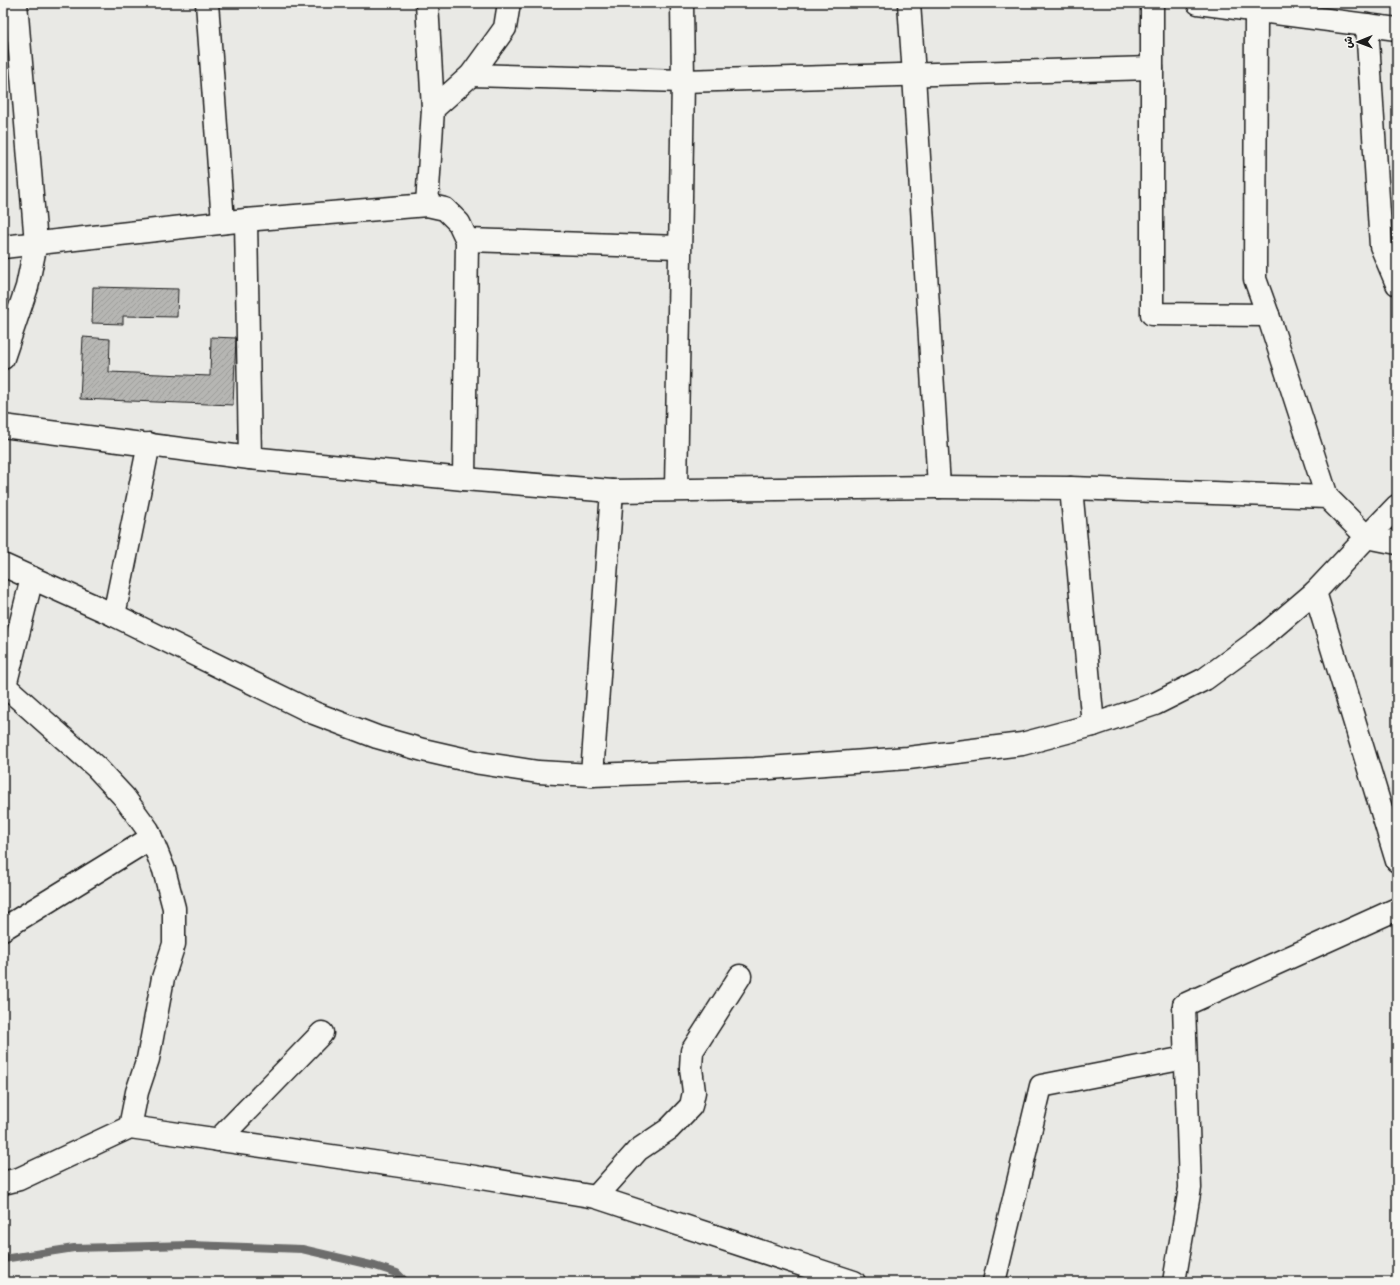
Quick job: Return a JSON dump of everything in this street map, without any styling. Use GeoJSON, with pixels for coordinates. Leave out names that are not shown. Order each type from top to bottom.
{"type":"FeatureCollection","features":[{"type":"Feature","properties":{"kind":"street"},"geometry":{"type":"LineString","coordinates":[[3,358],[27,287],[36,243],[16,3]]}},
{"type":"Feature","properties":{"kind":"street"},"geometry":{"type":"LineString","coordinates":[[207,3],[223,222]]}},
{"type":"Feature","properties":{"kind":"street"},"geometry":{"type":"LineString","coordinates":[[427,3],[433,108],[427,205]]}},
{"type":"Feature","properties":{"kind":"street"},"geometry":{"type":"LineString","coordinates":[[433,108],[471,75],[505,28],[509,3]]}},
{"type":"Feature","properties":{"kind":"street"},"geometry":{"type":"LineString","coordinates":[[676,489],[683,81],[682,3]]}},
{"type":"Feature","properties":{"kind":"street"},"geometry":{"type":"LineString","coordinates":[[909,3],[939,487]]}},
{"type":"Feature","properties":{"kind":"street"},"geometry":{"type":"LineString","coordinates":[[1152,3],[1152,314],[1268,315]]}},
{"type":"Feature","properties":{"kind":"street"},"geometry":{"type":"LineString","coordinates":[[1198,3],[1397,29]]}},
{"type":"Feature","properties":{"kind":"street"},"geometry":{"type":"LineString","coordinates":[[1256,11],[1255,279],[1327,497],[1367,537],[1397,543]]}},
{"type":"Feature","properties":{"kind":"street"},"geometry":{"type":"LineString","coordinates":[[1367,25],[1381,246],[1397,284]]}},
{"type":"Feature","properties":{"kind":"street"},"geometry":{"type":"LineString","coordinates":[[471,75],[683,81],[1152,68]]}},
{"type":"Feature","properties":{"kind":"street"},"geometry":{"type":"LineString","coordinates":[[3,247],[246,220],[427,205],[445,209],[459,223],[467,240],[464,479]]}},
{"type":"Feature","properties":{"kind":"street"},"geometry":{"type":"LineString","coordinates":[[246,220],[250,458]]}},
{"type":"Feature","properties":{"kind":"street"},"geometry":{"type":"LineString","coordinates":[[467,240],[680,247]]}},
{"type":"Feature","properties":{"kind":"street"},"geometry":{"type":"LineString","coordinates":[[3,426],[250,458],[464,479],[612,490],[939,487],[1071,488],[1327,497]]}},
{"type":"Feature","properties":{"kind":"street"},"geometry":{"type":"LineString","coordinates":[[114,615],[148,444]]}},
{"type":"Feature","properties":{"kind":"street"},"geometry":{"type":"LineString","coordinates":[[1071,488],[1093,724]]}},
{"type":"Feature","properties":{"kind":"street"},"geometry":{"type":"LineString","coordinates":[[592,775],[612,490]]}},
{"type":"Feature","properties":{"kind":"street"},"geometry":{"type":"LineString","coordinates":[[3,565],[114,615],[314,714],[376,737],[423,750],[480,763],[538,772],[592,775],[755,769],[908,758],[1022,744],[1093,724],[1155,704],[1205,679],[1261,638],[1315,592],[1397,506]]}},
{"type":"Feature","properties":{"kind":"street"},"geometry":{"type":"LineString","coordinates":[[32,578],[4,687],[96,767],[124,797],[148,830],[164,870],[174,908],[174,944],[163,978],[148,1059],[137,1092],[130,1127]]}},
{"type":"Feature","properties":{"kind":"street"},"geometry":{"type":"LineString","coordinates":[[1315,592],[1397,861]]}},
{"type":"Feature","properties":{"kind":"street"},"geometry":{"type":"LineString","coordinates":[[3,929],[151,838]]}},
{"type":"Feature","properties":{"kind":"street"},"geometry":{"type":"LineString","coordinates":[[1174,1282],[1190,1188],[1184,1004],[1397,909]]}},
{"type":"Feature","properties":{"kind":"street"},"geometry":{"type":"LineString","coordinates":[[596,1197],[638,1150],[669,1129],[691,1106],[694,1092],[691,1068],[692,1051],[740,976]]}},
{"type":"Feature","properties":{"kind":"street"},"geometry":{"type":"LineString","coordinates":[[218,1140],[322,1033]]}},
{"type":"Feature","properties":{"kind":"street"},"geometry":{"type":"LineString","coordinates":[[994,1282],[1041,1086],[1185,1058]]}},
{"type":"Feature","properties":{"kind":"street"},"geometry":{"type":"LineString","coordinates":[[3,1183],[19,1179],[130,1127],[463,1175],[596,1197],[854,1282]]}},
{"type":"Feature","properties":{"kind":"building"},"geometry":{"type":"Polygon","coordinates":[[[93,287],[178,289],[177,317],[123,316],[123,324],[92,323],[93,287]]]}},
{"type":"Feature","properties":{"kind":"building"},"geometry":{"type":"Polygon","coordinates":[[[83,337],[110,339],[109,372],[210,376],[211,337],[236,338],[233,405],[80,399],[83,337]]]}},
{"type":"Feature","properties":{"kind":"waterway"},"geometry":{"type":"LineString","coordinates":[[3,1259],[74,1248],[190,1245],[302,1249],[375,1266],[397,1273],[406,1282]]}}]}
